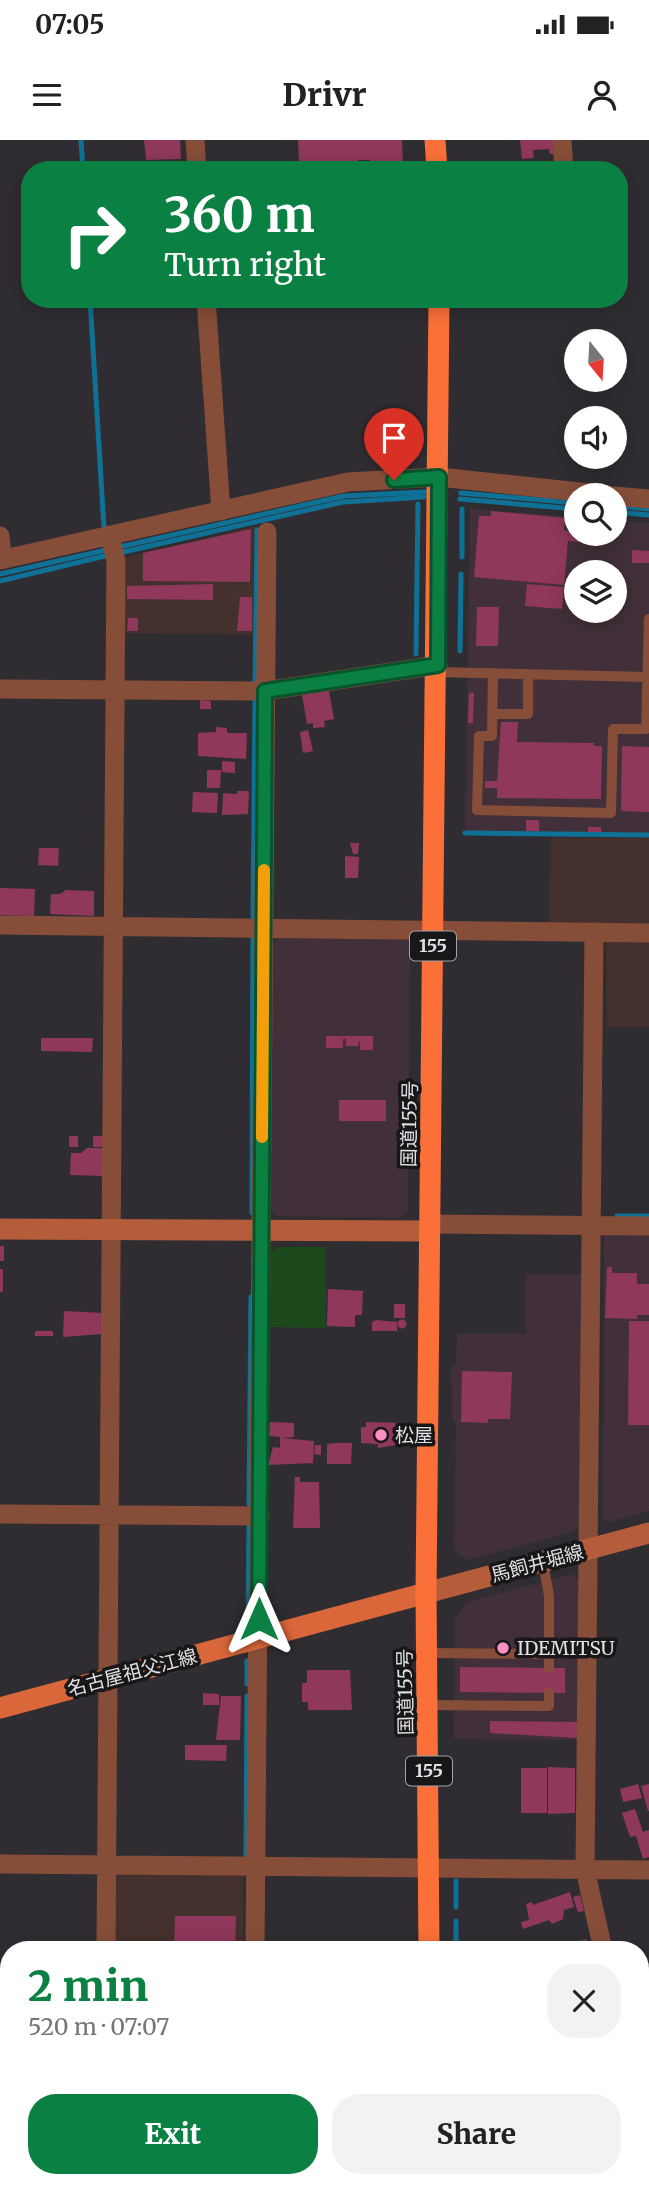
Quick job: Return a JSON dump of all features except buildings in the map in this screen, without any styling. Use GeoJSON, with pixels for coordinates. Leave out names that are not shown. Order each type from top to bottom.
{"type":"FeatureCollection","features":[{"type":"Feature","properties":{"kind":"highway"},"geometry":{"type":"LineString","coordinates":[[435,140],[436,161]]}},
{"type":"Feature","properties":{"kind":"highway","name":"国道155号"},"geometry":{"type":"LineString","coordinates":[[429,1941],[431,1869],[426,1593],[438,668],[439,308]]}},
{"type":"Feature","properties":{"kind":"main road","name":"名古屋祖父江線"},"geometry":{"type":"LineString","coordinates":[[0,1708],[426,1593]]}},
{"type":"Feature","properties":{"kind":"street"},"geometry":{"type":"LineString","coordinates":[[195,140],[196,161]]}},
{"type":"Feature","properties":{"kind":"street"},"geometry":{"type":"LineString","coordinates":[[562,140],[563,161]]}},
{"type":"Feature","properties":{"kind":"street"},"geometry":{"type":"LineString","coordinates":[[207,308],[221,510]]}},
{"type":"Feature","properties":{"kind":"street"},"geometry":{"type":"LineString","coordinates":[[0,536],[1,560],[112,545],[221,510],[348,482],[439,477],[564,490]]}},
{"type":"Feature","properties":{"kind":"street"},"geometry":{"type":"LineString","coordinates":[[627,497],[649,499]]}},
{"type":"Feature","properties":{"kind":"street"},"geometry":{"type":"LineString","coordinates":[[256,1941],[267,531]]}},
{"type":"Feature","properties":{"kind":"street"},"geometry":{"type":"LineString","coordinates":[[106,1941],[116,690],[112,545]]}},
{"type":"Feature","properties":{"kind":"street"},"geometry":{"type":"LineString","coordinates":[[0,689],[265,691],[438,668]]}},
{"type":"Feature","properties":{"kind":"street"},"geometry":{"type":"LineString","coordinates":[[0,925],[649,933]]}},
{"type":"Feature","properties":{"kind":"street"},"geometry":{"type":"LineString","coordinates":[[594,932],[585,1869],[601,1941]]}},
{"type":"Feature","properties":{"kind":"street"},"geometry":{"type":"LineString","coordinates":[[0,1229],[261,1230],[649,1226]]}},
{"type":"Feature","properties":{"kind":"street"},"geometry":{"type":"LineString","coordinates":[[0,1514],[260,1516]]}},
{"type":"Feature","properties":{"kind":"street","name":"馬飼井堀線"},"geometry":{"type":"LineString","coordinates":[[426,1593],[649,1533]]}},
{"type":"Feature","properties":{"kind":"street"},"geometry":{"type":"LineString","coordinates":[[0,1864],[649,1870]]}},
{"type":"Feature","properties":{"kind":"lane"},"geometry":{"type":"LineString","coordinates":[[493,673],[492,736],[479,736],[477,810],[611,813],[614,729],[646,729],[649,619]]}},
{"type":"Feature","properties":{"kind":"lane"},"geometry":{"type":"LineString","coordinates":[[438,668],[493,673],[648,677]]}},
{"type":"Feature","properties":{"kind":"lane"},"geometry":{"type":"LineString","coordinates":[[492,714],[528,714],[528,674]]}},
{"type":"Feature","properties":{"kind":"lane"},"geometry":{"type":"LineString","coordinates":[[543,1561],[549,1596],[549,1668]]}},
{"type":"Feature","properties":{"kind":"lane"},"geometry":{"type":"LineString","coordinates":[[427,1653],[549,1654]]}},
{"type":"Feature","properties":{"kind":"lane"},"geometry":{"type":"LineString","coordinates":[[428,1705],[549,1706],[549,1693]]}},
{"type":"Feature","properties":{"kind":"shaded area"},"geometry":{"type":"Polygon","coordinates":[[[470,509],[564,516],[564,546],[627,546],[627,521],[649,523],[649,834],[465,832],[470,509]]]}},
{"type":"Feature","properties":{"kind":"shaded area"},"geometry":{"type":"Polygon","coordinates":[[[254,527],[253,634],[124,633],[125,557],[254,527]]]}},
{"type":"Feature","properties":{"kind":"shaded area"},"geometry":{"type":"Polygon","coordinates":[[[551,838],[649,838],[649,926],[549,924],[551,838]]]}},
{"type":"Feature","properties":{"kind":"shaded area"},"geometry":{"type":"Polygon","coordinates":[[[279,938],[410,938],[408,1211],[400,1218],[277,1216],[270,1209],[270,946],[279,938]]]}},
{"type":"Feature","properties":{"kind":"shaded area"},"geometry":{"type":"Polygon","coordinates":[[[649,941],[649,1027],[607,1027],[606,942],[649,941]]]}},
{"type":"Feature","properties":{"kind":"shaded area"},"geometry":{"type":"Polygon","coordinates":[[[604,1232],[649,1233],[649,1511],[609,1522],[603,1519],[604,1232]]]}},
{"type":"Feature","properties":{"kind":"shaded area"},"geometry":{"type":"Polygon","coordinates":[[[526,1274],[583,1274],[580,1523],[573,1532],[467,1560],[454,1550],[456,1424],[452,1416],[451,1369],[456,1363],[457,1334],[526,1334],[526,1274]]]}},
{"type":"Feature","properties":{"kind":"shaded area"},"geometry":{"type":"Polygon","coordinates":[[[572,1574],[579,1580],[579,1740],[454,1739],[455,1618],[467,1602],[572,1574]]]}},
{"type":"Feature","properties":{"kind":"shaded area"},"geometry":{"type":"Polygon","coordinates":[[[122,1872],[243,1874],[243,1941],[113,1941],[113,1879],[122,1872]]]}},
{"type":"Feature","properties":{"kind":"green space"},"geometry":{"type":"Polygon","coordinates":[[[277,1247],[326,1247],[326,1328],[268,1327],[268,1255],[277,1247]]]}},
{"type":"Feature","properties":{"kind":"waterway"},"geometry":{"type":"LineString","coordinates":[[81,140],[82,161]]}},
{"type":"Feature","properties":{"kind":"waterway"},"geometry":{"type":"LineString","coordinates":[[91,308],[104,528]]}},
{"type":"Feature","properties":{"kind":"waterway"},"geometry":{"type":"LineString","coordinates":[[0,574],[344,496],[425,492]]}},
{"type":"Feature","properties":{"kind":"waterway"},"geometry":{"type":"LineString","coordinates":[[461,493],[564,502]]}},
{"type":"Feature","properties":{"kind":"waterway"},"geometry":{"type":"LineString","coordinates":[[119,553],[343,502],[424,497]]}},
{"type":"Feature","properties":{"kind":"waterway"},"geometry":{"type":"LineString","coordinates":[[460,499],[564,508]]}},
{"type":"Feature","properties":{"kind":"waterway"},"geometry":{"type":"LineString","coordinates":[[416,654],[418,504]]}},
{"type":"Feature","properties":{"kind":"waterway"},"geometry":{"type":"LineString","coordinates":[[627,507],[649,509]]}},
{"type":"Feature","properties":{"kind":"waterway"},"geometry":{"type":"LineString","coordinates":[[462,509],[462,557]]}},
{"type":"Feature","properties":{"kind":"waterway"},"geometry":{"type":"LineString","coordinates":[[627,513],[649,515]]}},
{"type":"Feature","properties":{"kind":"waterway"},"geometry":{"type":"LineString","coordinates":[[255,683],[257,530]]}},
{"type":"Feature","properties":{"kind":"waterway"},"geometry":{"type":"LineString","coordinates":[[0,581],[109,555]]}},
{"type":"Feature","properties":{"kind":"waterway"},"geometry":{"type":"LineString","coordinates":[[460,651],[461,574]]}},
{"type":"Feature","properties":{"kind":"waterway"},"geometry":{"type":"LineString","coordinates":[[253,921],[255,700]]}},
{"type":"Feature","properties":{"kind":"waterway"},"geometry":{"type":"LineString","coordinates":[[465,833],[649,835]]}},
{"type":"Feature","properties":{"kind":"waterway"},"geometry":{"type":"LineString","coordinates":[[252,1213],[253,939]]}},
{"type":"Feature","properties":{"kind":"waterway"},"geometry":{"type":"LineString","coordinates":[[617,1216],[649,1216]]}},
{"type":"Feature","properties":{"kind":"waterway"},"geometry":{"type":"LineString","coordinates":[[249,1504],[251,1297]]}},
{"type":"Feature","properties":{"kind":"waterway"},"geometry":{"type":"LineString","coordinates":[[248,1617],[249,1527]]}},
{"type":"Feature","properties":{"kind":"waterway"},"geometry":{"type":"LineString","coordinates":[[247,1661],[247,1684]]}},
{"type":"Feature","properties":{"kind":"waterway"},"geometry":{"type":"LineString","coordinates":[[246,1856],[247,1696]]}},
{"type":"Feature","properties":{"kind":"waterway"},"geometry":{"type":"LineString","coordinates":[[456,1881],[456,1907]]}},
{"type":"Feature","properties":{"kind":"waterway"},"geometry":{"type":"LineString","coordinates":[[456,1921],[456,1941]]}},
{"type":"Feature","properties":{"kind":"slow traffic"},"geometry":{"type":"LineString","coordinates":[[262,1137],[264,870]]}},
{"type":"Feature","properties":{"kind":"place","name":"松屋"},"geometry":{"type":"Point","coordinates":[381,1435]}},
{"type":"Feature","properties":{"kind":"place","name":"IDEMITSU"},"geometry":{"type":"Point","coordinates":[503,1648]}},
{"type":"Feature","properties":{"kind":"route"},"geometry":{"type":"LineString","coordinates":[[259,1619],[265,691],[438,665],[439,477],[394,480]]}}]}
